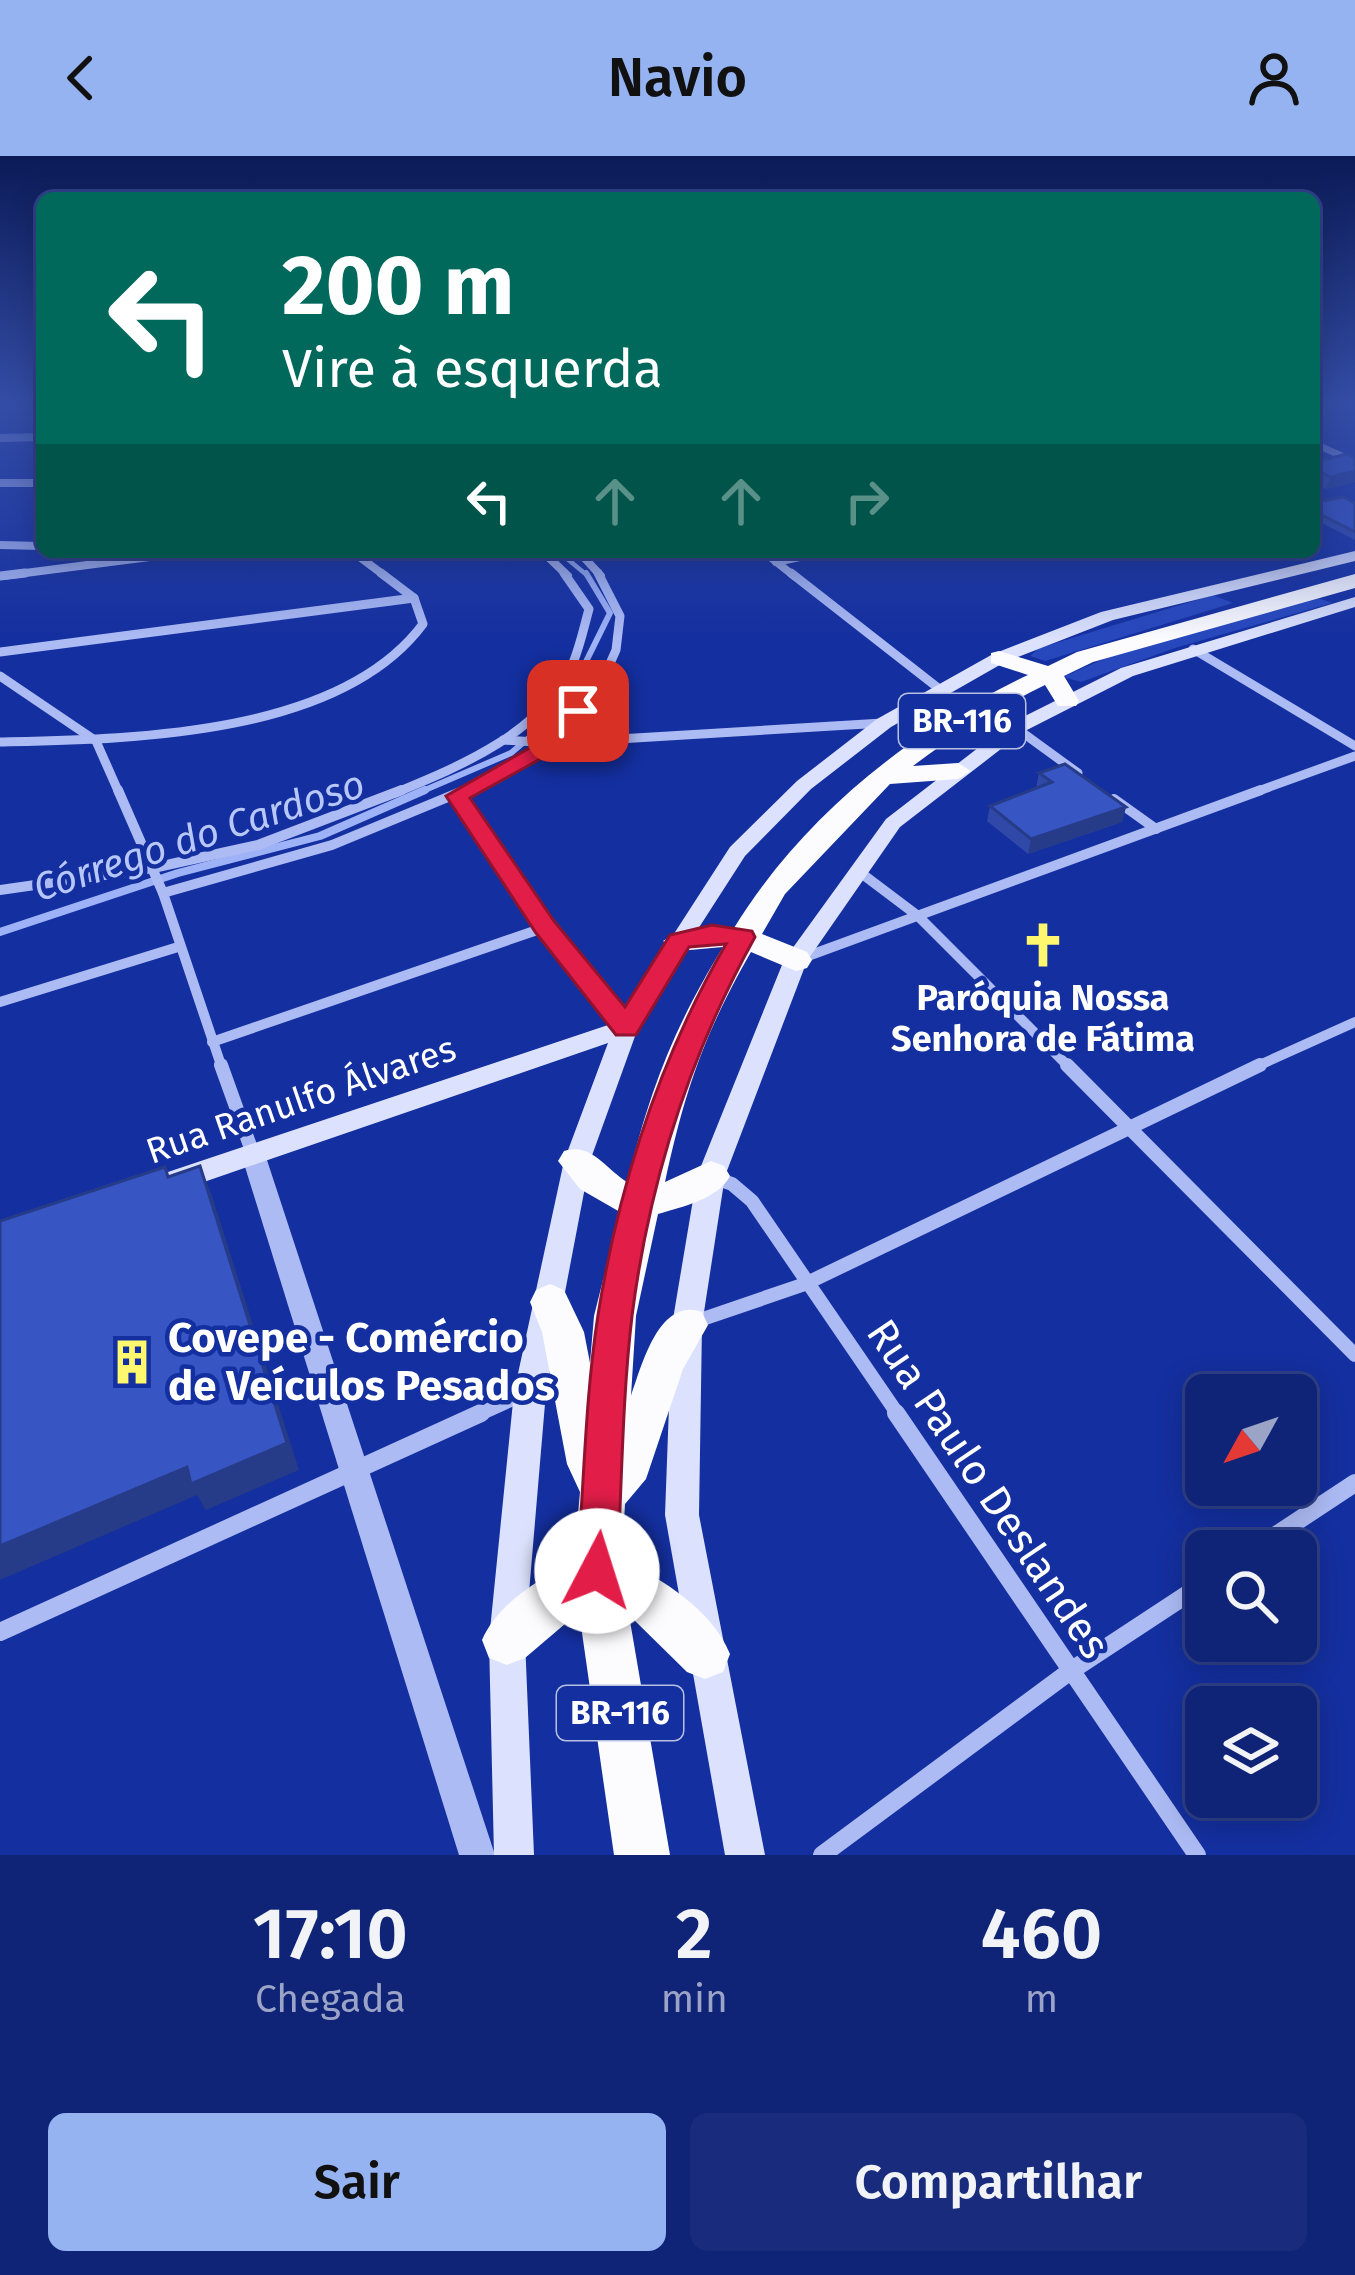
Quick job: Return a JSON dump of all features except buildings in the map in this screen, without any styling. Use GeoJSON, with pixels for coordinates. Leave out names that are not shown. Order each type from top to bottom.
{"type":"FeatureCollection","features":[{"type":"Feature","properties":{"kind":"highway"},"geometry":{"type":"LineString","coordinates":[[1316,565],[1353,588]]}},
{"type":"Feature","properties":{"kind":"highway"},"geometry":{"type":"LineString","coordinates":[[1222,586],[1254,606]]}},
{"type":"Feature","properties":{"kind":"highway","name":"BR-116"},"geometry":{"type":"LineString","coordinates":[[642,1855],[597,1571],[615,1316],[668,1089],[701,1010],[773,889],[882,776],[974,713],[1102,651],[1254,606],[1353,588]]}},
{"type":"Feature","properties":{"kind":"highway"},"geometry":{"type":"LineString","coordinates":[[999,658],[1048,674],[1063,688],[1067,701]]}},
{"type":"Feature","properties":{"kind":"highway"},"geometry":{"type":"LineString","coordinates":[[882,776],[958,771]]}},
{"type":"Feature","properties":{"kind":"highway"},"geometry":{"type":"LineString","coordinates":[[680,941],[712,933],[742,937],[796,960]]}},
{"type":"Feature","properties":{"kind":"highway"},"geometry":{"type":"LineString","coordinates":[[577,1161],[601,1189],[639,1204],[676,1196],[711,1176]]}},
{"type":"Feature","properties":{"kind":"highway"},"geometry":{"type":"LineString","coordinates":[[550,1303],[563,1332],[590,1464],[604,1494],[630,1464],[664,1362],[687,1325]]}},
{"type":"Feature","properties":{"kind":"highway"},"geometry":{"type":"LineString","coordinates":[[508,1640],[546,1605],[597,1571],[655,1603],[705,1654]]}},
{"type":"Feature","properties":{"kind":"main road"},"geometry":{"type":"LineString","coordinates":[[514,1855],[508,1640],[530,1392],[577,1161],[626,1028],[737,852],[805,785],[884,723],[999,658],[1107,616],[1355,556]]}},
{"type":"Feature","properties":{"kind":"main road"},"geometry":{"type":"LineString","coordinates":[[745,1855],[682,1515],[687,1325],[711,1176],[796,960],[893,823],[1016,728],[1127,672],[1353,588]]}},
{"type":"Feature","properties":{"kind":"main road","name":"Rua Ranulfo Álvares"},"geometry":{"type":"LineString","coordinates":[[148,1190],[626,1028]]}},
{"type":"Feature","properties":{"kind":"street"},"geometry":{"type":"LineString","coordinates":[[0,483],[36,483]]}},
{"type":"Feature","properties":{"kind":"street"},"geometry":{"type":"LineString","coordinates":[[0,545],[36,546]]}},
{"type":"Feature","properties":{"kind":"street"},"geometry":{"type":"LineString","coordinates":[[0,576],[141,558]]}},
{"type":"Feature","properties":{"kind":"street"},"geometry":{"type":"LineString","coordinates":[[0,742],[96,741],[310,702],[351,685],[385,666],[423,624],[414,598],[361,558]]}},
{"type":"Feature","properties":{"kind":"street"},"geometry":{"type":"LineString","coordinates":[[0,890],[153,868],[258,845],[338,818],[434,777],[503,740],[542,707],[572,667],[590,609],[575,583],[549,558]]}},
{"type":"Feature","properties":{"kind":"street"},"geometry":{"type":"LineString","coordinates":[[163,893],[306,856],[457,796],[552,743],[616,661],[623,635],[620,611],[585,558]]}},
{"type":"Feature","properties":{"kind":"street"},"geometry":{"type":"LineString","coordinates":[[771,558],[942,691]]}},
{"type":"Feature","properties":{"kind":"street"},"geometry":{"type":"LineString","coordinates":[[776,562],[795,558]]}},
{"type":"Feature","properties":{"kind":"street"},"geometry":{"type":"LineString","coordinates":[[0,652],[414,598]]}},
{"type":"Feature","properties":{"kind":"street"},"geometry":{"type":"LineString","coordinates":[[1193,649],[1355,746]]}},
{"type":"Feature","properties":{"kind":"street"},"geometry":{"type":"LineString","coordinates":[[0,676],[96,741],[153,868],[253,1154],[477,1855]]}},
{"type":"Feature","properties":{"kind":"street"},"geometry":{"type":"LineString","coordinates":[[503,740],[552,743],[884,723]]}},
{"type":"Feature","properties":{"kind":"street"},"geometry":{"type":"LineString","coordinates":[[1016,728],[1086,779]]}},
{"type":"Feature","properties":{"kind":"street"},"geometry":{"type":"LineString","coordinates":[[796,960],[1355,756]]}},
{"type":"Feature","properties":{"kind":"street"},"geometry":{"type":"LineString","coordinates":[[1104,791],[1156,829]]}},
{"type":"Feature","properties":{"kind":"street"},"geometry":{"type":"LineString","coordinates":[[457,796],[545,927],[626,1028]]}},
{"type":"Feature","properties":{"kind":"street"},"geometry":{"type":"LineString","coordinates":[[857,870],[918,916],[1355,1355]]}},
{"type":"Feature","properties":{"kind":"street"},"geometry":{"type":"LineString","coordinates":[[212,1042],[545,927]]}},
{"type":"Feature","properties":{"kind":"street"},"geometry":{"type":"LineString","coordinates":[[0,1002],[178,947]]}},
{"type":"Feature","properties":{"kind":"street"},"geometry":{"type":"LineString","coordinates":[[687,1325],[805,1284],[1126,1126],[1355,1022]]}},
{"type":"Feature","properties":{"kind":"street","name":"Rua Paulo Deslandes"},"geometry":{"type":"LineString","coordinates":[[711,1176],[732,1184],[752,1201],[1197,1855]]}},
{"type":"Feature","properties":{"kind":"street"},"geometry":{"type":"LineString","coordinates":[[0,1632],[530,1392]]}},
{"type":"Feature","properties":{"kind":"street"},"geometry":{"type":"LineString","coordinates":[[1284,1530],[1355,1483]]}},
{"type":"Feature","properties":{"kind":"street"},"geometry":{"type":"LineString","coordinates":[[822,1855],[1069,1672],[1185,1596]]}},
{"type":"Feature","properties":{"kind":"shaded area"},"geometry":{"type":"Polygon","coordinates":[[[1213,595],[1233,603],[1045,661],[1030,656],[1039,648],[1213,595]]]}},
{"type":"Feature","properties":{"kind":"shaded area"},"geometry":{"type":"Polygon","coordinates":[[[1315,597],[1332,603],[1175,648],[1081,682],[1063,677],[1122,651],[1315,597]]]}},
{"type":"Feature","properties":{"kind":"waterway","name":"Córrego do Cardoso"},"geometry":{"type":"LineString","coordinates":[[566,558],[588,576]]}},
{"type":"Feature","properties":{"kind":"waterway","name":"Córrego do Cardoso"},"geometry":{"type":"LineString","coordinates":[[418,793],[511,753],[572,690],[610,613],[588,576]]}},
{"type":"Feature","properties":{"kind":"waterway","name":"Córrego do Cardoso"},"geometry":{"type":"LineString","coordinates":[[0,932],[178,873],[320,836],[425,790]]}},
{"type":"Feature","properties":{"kind":"place","name":"Paróquia Nossa Senhora de Fátima"},"geometry":{"type":"Point","coordinates":[1043,945]}},
{"type":"Feature","properties":{"kind":"place","name":"Covepe - Comércio de Veículos Pesados"},"geometry":{"type":"Point","coordinates":[132,1362]}},
{"type":"Feature","properties":{"kind":"route"},"geometry":{"type":"LineString","coordinates":[[578,711],[552,743],[457,796],[545,927],[626,1028],[680,941],[712,933],[742,937],[701,1010],[668,1089],[639,1204],[615,1316],[597,1571]]}}]}
